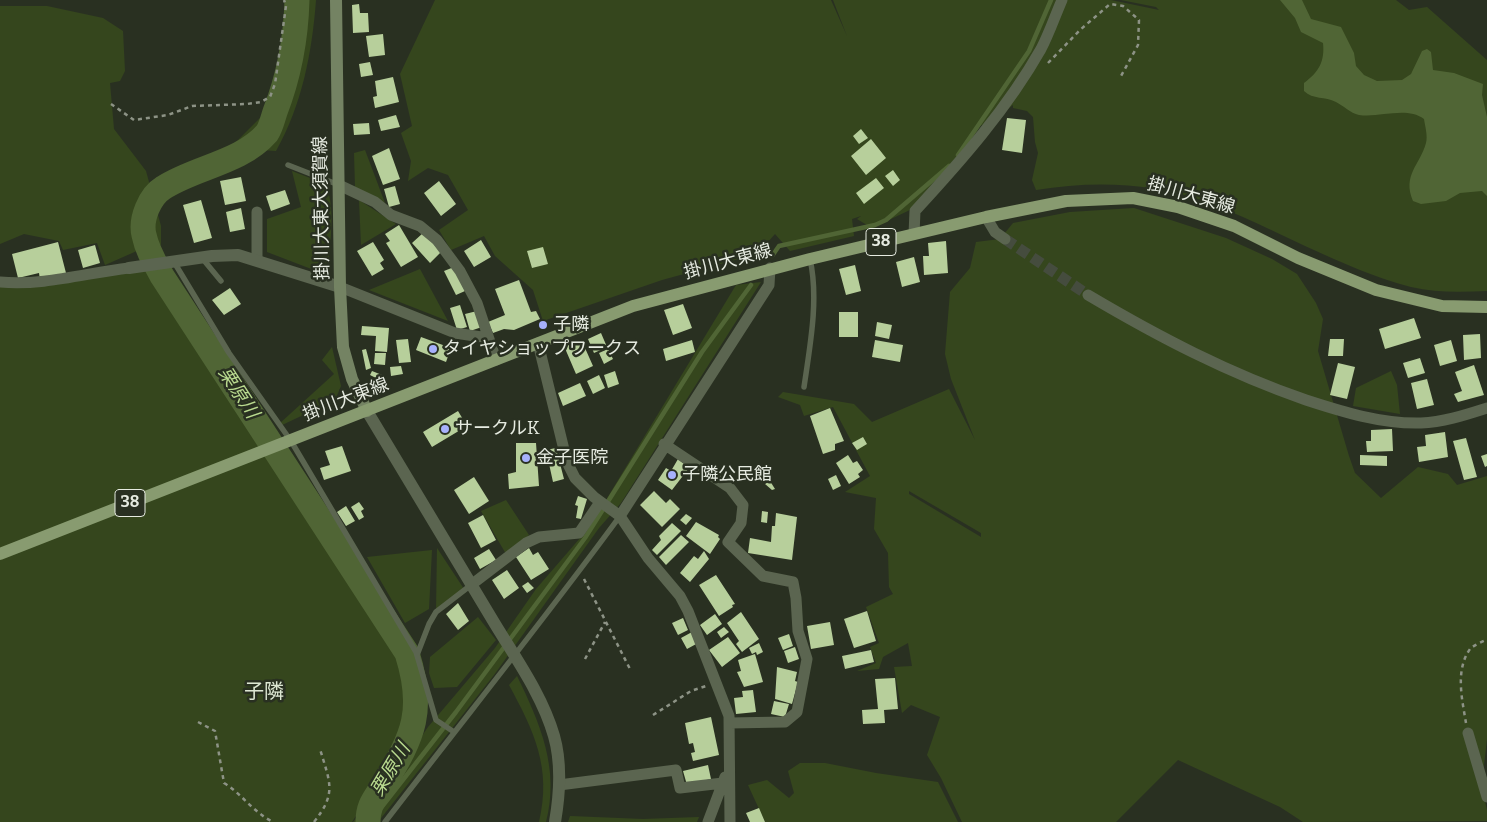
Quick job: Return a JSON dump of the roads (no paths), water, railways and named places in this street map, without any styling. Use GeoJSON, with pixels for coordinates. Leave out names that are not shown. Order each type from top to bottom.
{"type":"FeatureCollection","features":[{"type":"Feature","properties":{"kind":"main road","name":"掛川大東大須賀線"},"geometry":{"type":"LineString","coordinates":[[336,0],[340,287],[344,347],[352,379],[367,411]]}},
{"type":"Feature","properties":{"kind":"main road","name":"掛川大東線"},"geometry":{"type":"LineString","coordinates":[[0,554],[633,306],[770,268],[986,217],[1066,201],[1133,198],[1178,207],[1234,226],[1305,261],[1376,290],[1442,306],[1487,307]]}},
{"type":"Feature","properties":{"kind":"street"},"geometry":{"type":"LineString","coordinates":[[914,234],[915,211],[963,159],[1021,82],[1042,47],[1062,0]]}},
{"type":"Feature","properties":{"kind":"street"},"geometry":{"type":"LineString","coordinates":[[339,185],[375,202],[391,215],[420,226],[437,240],[460,271],[477,303],[496,360]]}},
{"type":"Feature","properties":{"kind":"street"},"geometry":{"type":"LineString","coordinates":[[257,212],[257,260]]}},
{"type":"Feature","properties":{"kind":"street"},"geometry":{"type":"LineString","coordinates":[[986,217],[995,232],[1005,239]]}},
{"type":"Feature","properties":{"kind":"street"},"geometry":{"type":"LineString","coordinates":[[0,282],[14,283],[65,279],[96,272],[238,255],[340,287],[455,333],[488,338]]}},
{"type":"Feature","properties":{"kind":"street"},"geometry":{"type":"LineString","coordinates":[[618,513],[769,285],[770,268]]}},
{"type":"Feature","properties":{"kind":"street"},"geometry":{"type":"LineString","coordinates":[[1088,295],[1148,330],[1256,382],[1341,412],[1393,421],[1419,423],[1444,421],[1487,408]]}},
{"type":"Feature","properties":{"kind":"street"},"geometry":{"type":"LineString","coordinates":[[538,343],[567,462],[575,478],[601,502],[618,513],[648,558],[680,596],[716,682],[730,724],[728,768],[730,822]]}},
{"type":"Feature","properties":{"kind":"street"},"geometry":{"type":"LineString","coordinates":[[367,411],[514,654],[543,709],[554,735],[559,761],[559,786],[555,822]]}},
{"type":"Feature","properties":{"kind":"street"},"geometry":{"type":"LineString","coordinates":[[664,444],[730,488],[740,500],[743,505],[741,524],[728,542],[763,576],[793,582],[798,631],[806,659],[797,712],[785,722],[730,724]]}},
{"type":"Feature","properties":{"kind":"street"},"geometry":{"type":"LineString","coordinates":[[471,585],[526,543],[539,537],[579,533],[601,502]]}},
{"type":"Feature","properties":{"kind":"street"},"geometry":{"type":"LineString","coordinates":[[1468,733],[1484,774],[1487,797]]}},
{"type":"Feature","properties":{"kind":"street"},"geometry":{"type":"LineString","coordinates":[[708,822],[728,768]]}},
{"type":"Feature","properties":{"kind":"street"},"geometry":{"type":"LineString","coordinates":[[559,786],[676,770],[680,788],[723,783]]}},
{"type":"Feature","properties":{"kind":"lane"},"geometry":{"type":"LineString","coordinates":[[288,166],[339,185]]}},
{"type":"Feature","properties":{"kind":"lane"},"geometry":{"type":"LineString","coordinates":[[202,258],[221,281]]}},
{"type":"Feature","properties":{"kind":"lane"},"geometry":{"type":"LineString","coordinates":[[804,387],[811,342],[813,274],[810,259]]}},
{"type":"Feature","properties":{"kind":"lane"},"geometry":{"type":"LineString","coordinates":[[170,262],[288,442],[417,655],[436,720],[454,732]]}},
{"type":"Feature","properties":{"kind":"lane"},"geometry":{"type":"LineString","coordinates":[[385,822],[580,571],[618,513]]}},
{"type":"Feature","properties":{"kind":"lane"},"geometry":{"type":"LineString","coordinates":[[417,655],[429,624],[436,612],[471,585]]}},
{"type":"Feature","properties":{"kind":"waterway","name":"栗原川"},"geometry":{"type":"LineString","coordinates":[[297,0],[295,28],[288,71],[267,133],[256,143],[231,158],[163,188],[154,196],[147,208],[143,229],[149,251],[162,276],[407,653],[415,691],[416,707],[413,722],[403,751],[371,806],[368,822]]}},
{"type":"Feature","properties":{"kind":"waterway"},"geometry":{"type":"LineString","coordinates":[[958,155],[1029,51],[1051,0]]}},
{"type":"Feature","properties":{"kind":"waterway"},"geometry":{"type":"LineString","coordinates":[[772,256],[779,246],[875,225],[886,220],[949,166]]}},
{"type":"Feature","properties":{"kind":"waterway"},"geometry":{"type":"LineString","coordinates":[[370,822],[456,712],[585,538],[702,352],[751,285]]}},
{"type":"Feature","properties":{"kind":"tunnel"},"geometry":{"type":"LineString","coordinates":[[1005,239],[1088,295]]}},
{"type":"Feature","properties":{"kind":"place","name":"子隣"},"geometry":{"type":"Point","coordinates":[543,325]}},
{"type":"Feature","properties":{"kind":"place","name":"タイヤショップワークス"},"geometry":{"type":"Point","coordinates":[433,349]}},
{"type":"Feature","properties":{"kind":"place","name":"サークルK"},"geometry":{"type":"Point","coordinates":[445,429]}},
{"type":"Feature","properties":{"kind":"place","name":"金子医院"},"geometry":{"type":"Point","coordinates":[526,458]}},
{"type":"Feature","properties":{"kind":"place","name":"子隣公民館"},"geometry":{"type":"Point","coordinates":[672,475]}},
{"type":"Feature","properties":{"kind":"district","name":"子隣"},"geometry":{"type":"Point","coordinates":[264,692]}}]}
